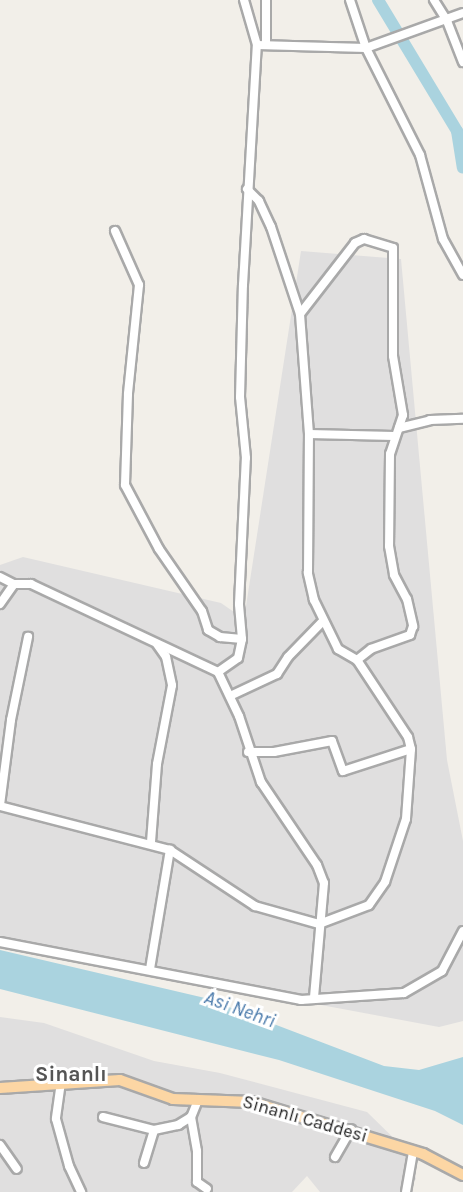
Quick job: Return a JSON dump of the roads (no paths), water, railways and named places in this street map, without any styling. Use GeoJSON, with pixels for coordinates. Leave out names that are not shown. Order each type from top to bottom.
{"type":"FeatureCollection","features":[{"type":"Feature","properties":{"kind":"main road","name":"Sinanlı Caddesi"},"geometry":{"type":"LineString","coordinates":[[0,1088],[61,1082],[120,1080],[173,1099],[233,1098],[351,1130],[413,1152],[463,1176]]}},
{"type":"Feature","properties":{"kind":"street"},"geometry":{"type":"LineString","coordinates":[[244,0],[261,45]]}},
{"type":"Feature","properties":{"kind":"street"},"geometry":{"type":"LineString","coordinates":[[218,672],[238,658],[242,639],[239,604],[246,458],[240,397],[247,189],[266,0]]}},
{"type":"Feature","properties":{"kind":"street"},"geometry":{"type":"LineString","coordinates":[[350,0],[366,48],[420,154],[443,239],[463,275]]}},
{"type":"Feature","properties":{"kind":"street"},"geometry":{"type":"LineString","coordinates":[[434,0],[463,62]]}},
{"type":"Feature","properties":{"kind":"street"},"geometry":{"type":"LineString","coordinates":[[261,45],[366,48],[444,22],[463,13]]}},
{"type":"Feature","properties":{"kind":"street"},"geometry":{"type":"LineString","coordinates":[[28,637],[11,720],[0,805],[151,842],[170,850],[255,906],[319,924],[369,905],[380,893],[406,819],[411,749],[398,721],[357,660],[338,649],[322,622],[308,573],[309,434],[300,314],[271,227],[259,201],[247,189]]}},
{"type":"Feature","properties":{"kind":"street"},"geometry":{"type":"LineString","coordinates":[[115,231],[139,285],[128,394],[125,485],[159,549],[202,611],[208,630],[220,637],[242,639]]}},
{"type":"Feature","properties":{"kind":"street"},"geometry":{"type":"LineString","coordinates":[[300,314],[356,243],[364,240],[393,248],[393,356],[404,415],[390,454],[389,546],[394,575],[407,599],[412,626],[410,635],[371,649],[357,660]]}},
{"type":"Feature","properties":{"kind":"street"},"geometry":{"type":"LineString","coordinates":[[309,434],[397,432],[430,420],[463,419]]}},
{"type":"Feature","properties":{"kind":"street"},"geometry":{"type":"LineString","coordinates":[[0,577],[14,584],[31,584],[218,672],[230,696],[246,737],[248,752],[261,782],[317,865],[326,895],[319,924],[314,998]]}},
{"type":"Feature","properties":{"kind":"street"},"geometry":{"type":"LineString","coordinates":[[0,604],[14,584]]}},
{"type":"Feature","properties":{"kind":"street"},"geometry":{"type":"LineString","coordinates":[[230,696],[277,674],[288,657],[322,622]]}},
{"type":"Feature","properties":{"kind":"street"},"geometry":{"type":"LineString","coordinates":[[151,842],[157,764],[172,685],[166,657],[157,644]]}},
{"type":"Feature","properties":{"kind":"street"},"geometry":{"type":"LineString","coordinates":[[0,720],[11,720]]}},
{"type":"Feature","properties":{"kind":"street"},"geometry":{"type":"LineString","coordinates":[[248,752],[274,752],[332,741],[343,771],[411,749]]}},
{"type":"Feature","properties":{"kind":"street"},"geometry":{"type":"LineString","coordinates":[[150,969],[170,850]]}},
{"type":"Feature","properties":{"kind":"street"},"geometry":{"type":"LineString","coordinates":[[0,942],[86,962],[150,969],[301,1000],[367,998],[404,993],[441,971],[463,931]]}},
{"type":"Feature","properties":{"kind":"street"},"geometry":{"type":"LineString","coordinates":[[61,1082],[56,1119],[69,1166],[81,1192]]}},
{"type":"Feature","properties":{"kind":"street"},"geometry":{"type":"LineString","coordinates":[[198,1100],[191,1117],[197,1182],[204,1191]]}},
{"type":"Feature","properties":{"kind":"street"},"geometry":{"type":"LineString","coordinates":[[104,1117],[154,1130],[178,1125],[191,1117]]}},
{"type":"Feature","properties":{"kind":"street"},"geometry":{"type":"LineString","coordinates":[[144,1163],[154,1130]]}},
{"type":"Feature","properties":{"kind":"street"},"geometry":{"type":"LineString","coordinates":[[335,1156],[351,1130]]}},
{"type":"Feature","properties":{"kind":"street"},"geometry":{"type":"LineString","coordinates":[[0,1145],[17,1170]]}},
{"type":"Feature","properties":{"kind":"street"},"geometry":{"type":"LineString","coordinates":[[406,1192],[413,1152]]}},
{"type":"Feature","properties":{"kind":"water"},"geometry":{"type":"Polygon","coordinates":[[[0,950],[205,998],[384,1066],[419,1070],[463,1057],[463,1125],[435,1111],[279,1060],[0,989],[0,950]]]}},
{"type":"Feature","properties":{"kind":"waterway"},"geometry":{"type":"LineString","coordinates":[[378,0],[457,131],[463,168]]}},
{"type":"Feature","properties":{"kind":"district","name":"Sinanlı"},"geometry":{"type":"Point","coordinates":[71,1074]}},
{"type":"Feature","properties":{"kind":"water label","name":"Asi Nehri"},"geometry":{"type":"Point","coordinates":[240,1009]}}]}
